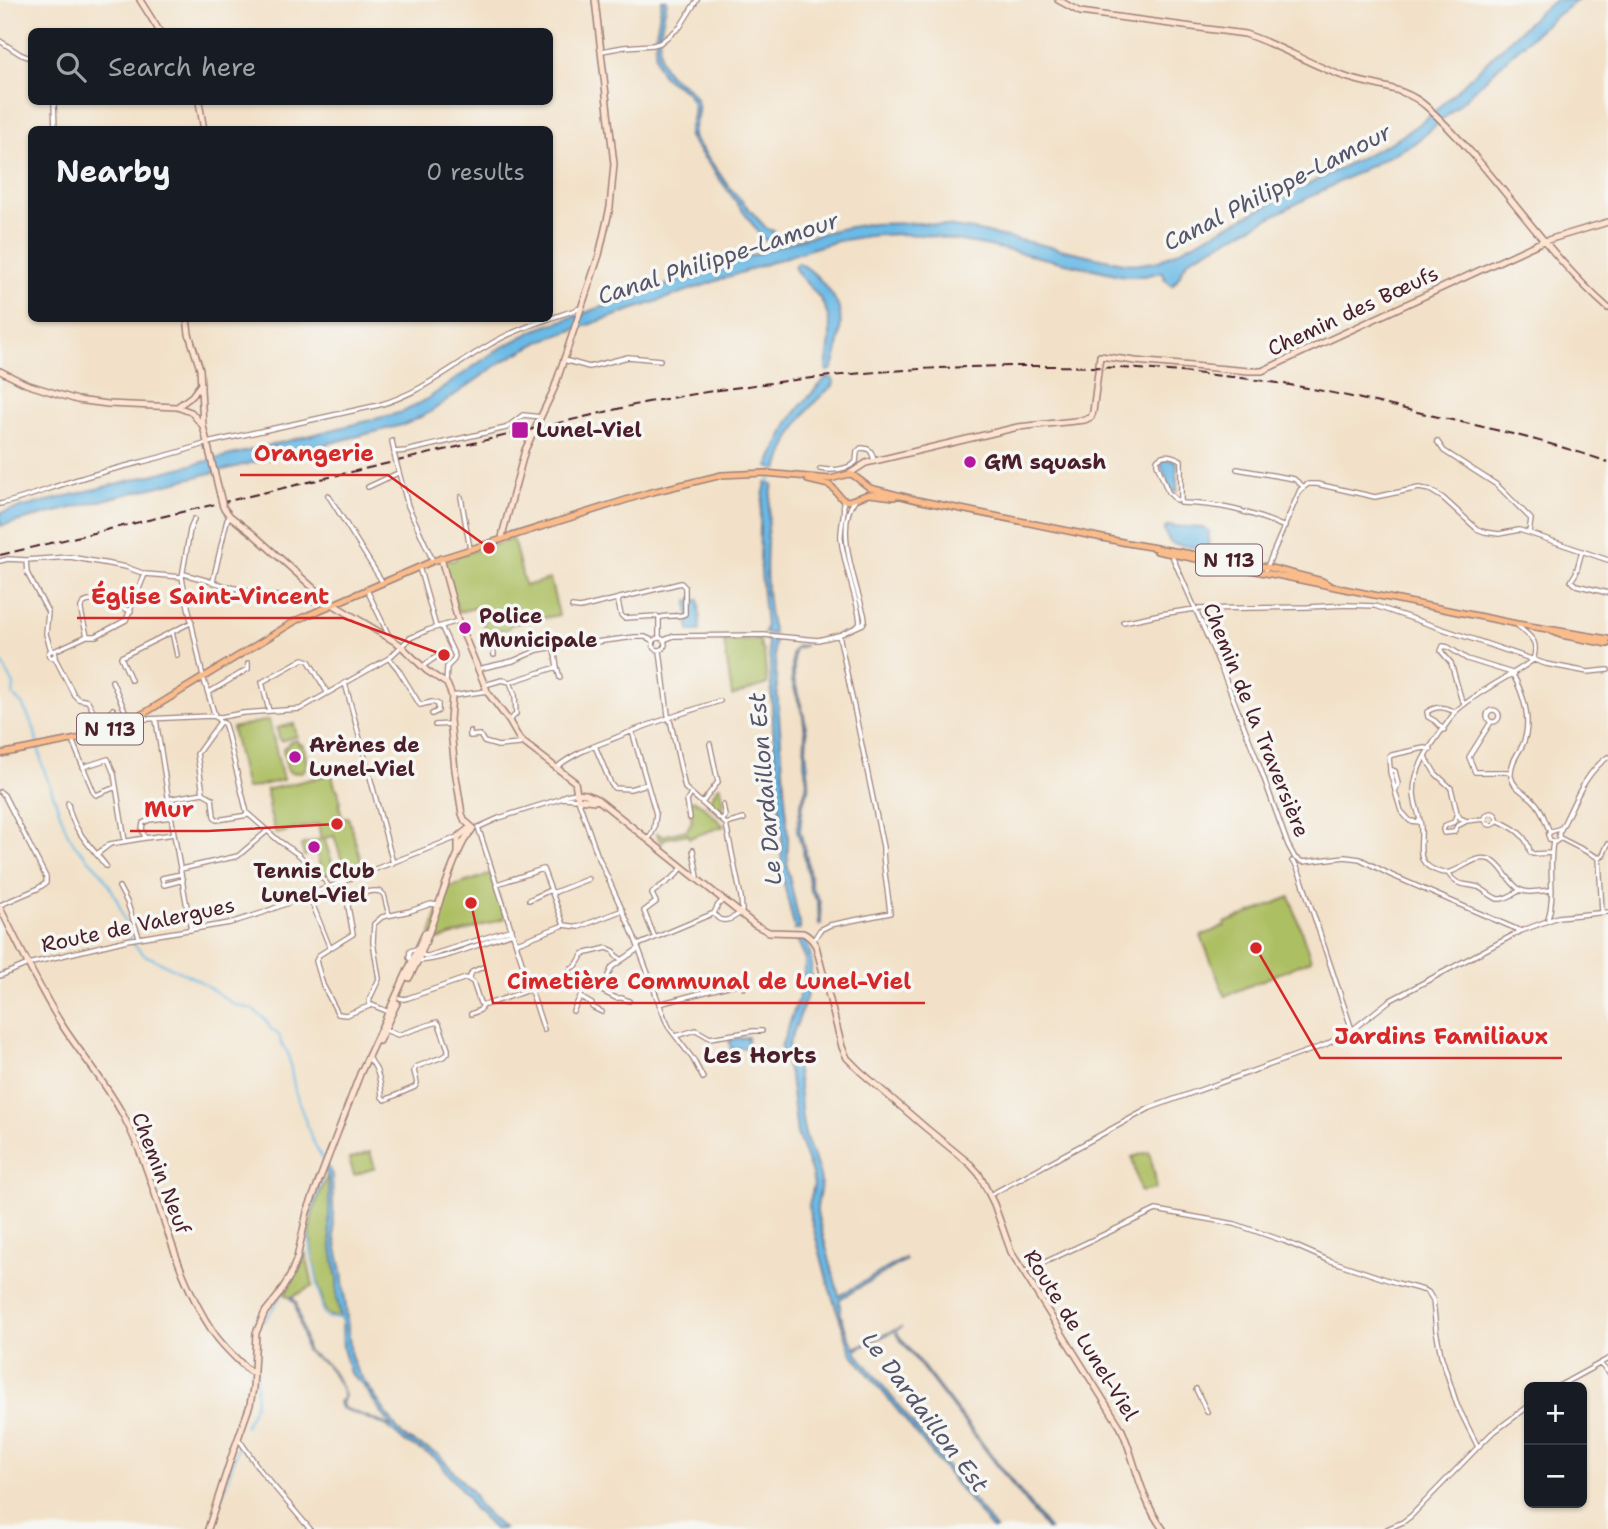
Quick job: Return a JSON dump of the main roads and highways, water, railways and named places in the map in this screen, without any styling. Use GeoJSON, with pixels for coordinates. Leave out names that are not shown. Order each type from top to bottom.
{"type":"FeatureCollection","features":[{"type":"Feature","properties":{"kind":"main road","name":"N 113"},"geometry":{"type":"LineString","coordinates":[[0,755],[100,733],[129,721],[297,620],[440,558],[635,496],[722,475],[765,473],[841,478]]}},
{"type":"Feature","properties":{"kind":"main road"},"geometry":{"type":"LineString","coordinates":[[849,474],[861,481],[863,490],[857,499],[848,501],[837,493],[836,485],[841,478],[849,474]]}},
{"type":"Feature","properties":{"kind":"main road","name":"N 113"},"geometry":{"type":"LineString","coordinates":[[788,475],[829,485],[837,493]]}},
{"type":"Feature","properties":{"kind":"main road","name":"N 113"},"geometry":{"type":"LineString","coordinates":[[861,481],[870,488],[917,500],[1608,644]]}},
{"type":"Feature","properties":{"kind":"main road","name":"N 113"},"geometry":{"type":"LineString","coordinates":[[857,499],[869,494],[917,500]]}},
{"type":"Feature","properties":{"kind":"main road","name":"N 113"},"geometry":{"type":"LineString","coordinates":[[1128,543],[1136,547],[1266,571]]}},
{"type":"Feature","properties":{"kind":"main road","name":"N 113"},"geometry":{"type":"LineString","coordinates":[[1552,631],[1608,639]]}},
{"type":"Feature","properties":{"kind":"water"},"geometry":{"type":"Polygon","coordinates":[[[662,0],[667,0],[661,28],[661,58],[669,74],[690,90],[696,99],[698,109],[693,137],[730,188],[767,229],[774,231],[775,239],[771,242],[764,240],[689,137],[694,113],[689,95],[661,72],[655,53],[662,0]]]}},
{"type":"Feature","properties":{"kind":"water"},"geometry":{"type":"Polygon","coordinates":[[[1556,0],[1578,0],[1514,52],[1455,109],[1413,144],[1191,258],[1172,286],[1162,272],[1125,276],[925,235],[868,236],[838,241],[541,341],[503,361],[429,413],[406,424],[0,526],[0,513],[403,412],[426,400],[497,350],[535,330],[800,239],[839,229],[867,224],[925,223],[974,230],[1123,263],[1159,261],[1399,138],[1431,115],[1536,15],[1556,0]]]}},
{"type":"Feature","properties":{"kind":"water"},"geometry":{"type":"Polygon","coordinates":[[[798,263],[822,282],[839,309],[839,340],[831,370],[827,371],[826,367],[830,328],[826,309],[796,270],[794,266],[798,263]]]}},
{"type":"Feature","properties":{"kind":"water"},"geometry":{"type":"Polygon","coordinates":[[[826,378],[832,378],[833,386],[814,403],[799,423],[778,469],[768,467],[789,421],[826,378]]]}},
{"type":"Feature","properties":{"kind":"water"},"geometry":{"type":"Polygon","coordinates":[[[1162,460],[1177,463],[1176,492],[1171,490],[1161,465],[1162,460]]]}},
{"type":"Feature","properties":{"kind":"water"},"geometry":{"type":"Polygon","coordinates":[[[766,483],[773,484],[769,506],[766,567],[767,595],[774,634],[764,633],[766,627],[760,519],[766,483]]]}},
{"type":"Feature","properties":{"kind":"water"},"geometry":{"type":"Polygon","coordinates":[[[1167,526],[1205,528],[1209,531],[1208,548],[1173,544],[1164,530],[1167,526]]]}},
{"type":"Feature","properties":{"kind":"water"},"geometry":{"type":"Polygon","coordinates":[[[688,600],[699,600],[700,631],[689,631],[688,600]]]}},
{"type":"Feature","properties":{"kind":"water"},"geometry":{"type":"Polygon","coordinates":[[[765,638],[775,639],[788,838],[787,867],[800,926],[800,929],[795,930],[781,871],[782,839],[770,664],[768,642],[765,638]]]}},
{"type":"Feature","properties":{"kind":"water"},"geometry":{"type":"Polygon","coordinates":[[[806,645],[795,649],[794,653],[794,679],[804,716],[807,733],[809,781],[800,831],[812,888],[820,901],[819,925],[818,902],[810,890],[797,830],[807,781],[803,716],[792,681],[792,653],[796,647],[806,645]]]}},
{"type":"Feature","properties":{"kind":"water"},"geometry":{"type":"Polygon","coordinates":[[[796,937],[805,938],[811,969],[805,1001],[788,1051],[797,1072],[805,1136],[820,1176],[817,1213],[839,1296],[905,1258],[906,1260],[840,1299],[844,1325],[855,1348],[902,1327],[857,1349],[857,1353],[996,1529],[992,1529],[851,1352],[830,1290],[810,1215],[809,1205],[814,1185],[812,1174],[797,1133],[790,1076],[781,1047],[799,997],[805,967],[805,957],[796,937]]]}},
{"type":"Feature","properties":{"kind":"water"},"geometry":{"type":"Polygon","coordinates":[[[748,1037],[747,1047],[731,1049],[729,1040],[748,1037]]]}},
{"type":"Feature","properties":{"kind":"water"},"geometry":{"type":"Polygon","coordinates":[[[325,1161],[332,1175],[334,1234],[342,1272],[351,1356],[356,1369],[398,1430],[407,1439],[438,1454],[473,1493],[479,1506],[503,1529],[494,1529],[473,1508],[466,1495],[431,1455],[406,1443],[387,1426],[341,1408],[339,1402],[343,1398],[342,1392],[344,1396],[341,1403],[343,1408],[391,1426],[362,1384],[350,1373],[343,1348],[342,1320],[329,1230],[328,1177],[323,1167],[325,1161]]]}},
{"type":"Feature","properties":{"kind":"water"},"geometry":{"type":"Polygon","coordinates":[[[292,1297],[296,1302],[307,1350],[315,1357],[310,1354],[306,1350],[295,1303],[290,1298],[292,1297]]]}},
{"type":"Feature","properties":{"kind":"water"},"geometry":{"type":"Polygon","coordinates":[[[897,1333],[1049,1529],[1046,1529],[897,1333]]]}},
{"type":"Feature","properties":{"kind":"waterway","name":"Le Dardaillon Est"},"geometry":{"type":"LineString","coordinates":[[769,483],[774,468]]}},
{"type":"Feature","properties":{"kind":"waterway"},"geometry":{"type":"LineString","coordinates":[[0,659],[14,685],[13,696],[22,704],[34,728],[42,764],[67,832],[111,888],[132,943],[145,955],[198,980],[235,1005],[252,1009],[265,1019],[279,1035],[288,1053],[295,1091],[311,1137],[324,1162]]}},
{"type":"Feature","properties":{"kind":"waterway"},"geometry":{"type":"LineString","coordinates":[[309,1217],[320,1188]]}},
{"type":"Feature","properties":{"kind":"waterway"},"geometry":{"type":"LineString","coordinates":[[308,1230],[313,1262]]}},
{"type":"Feature","properties":{"kind":"waterway"},"geometry":{"type":"LineString","coordinates":[[264,1322],[292,1279],[304,1254]]}},
{"type":"Feature","properties":{"kind":"waterway"},"geometry":{"type":"LineString","coordinates":[[314,1265],[323,1312],[328,1318],[342,1318]]}},
{"type":"Feature","properties":{"kind":"waterway"},"geometry":{"type":"LineString","coordinates":[[245,1427],[256,1401],[257,1361]]}},
{"type":"Feature","properties":{"kind":"waterway"},"geometry":{"type":"LineString","coordinates":[[212,1529],[238,1447]]}},
{"type":"Feature","properties":{"kind":"railway"},"geometry":{"type":"LineString","coordinates":[[0,555],[643,403],[789,381],[936,368],[1084,367],[1158,370],[1257,380],[1333,393],[1478,426],[1608,462]]}},
{"type":"Feature","properties":{"kind":"place","name":"Lunel-Viel"},"geometry":{"type":"Point","coordinates":[520,430]}},
{"type":"Feature","properties":{"kind":"place","name":"GM squash"},"geometry":{"type":"Point","coordinates":[970,462]}},
{"type":"Feature","properties":{"kind":"place","name":"Orangerie"},"geometry":{"type":"Point","coordinates":[489,548]}},
{"type":"Feature","properties":{"kind":"place","name":"Police Municipale"},"geometry":{"type":"Point","coordinates":[465,628]}},
{"type":"Feature","properties":{"kind":"place","name":"Église Saint-Vincent"},"geometry":{"type":"Point","coordinates":[444,655]}},
{"type":"Feature","properties":{"kind":"place","name":"Arènes de Lunel-Viel"},"geometry":{"type":"Point","coordinates":[295,757]}},
{"type":"Feature","properties":{"kind":"place","name":"Mur"},"geometry":{"type":"Point","coordinates":[337,824]}},
{"type":"Feature","properties":{"kind":"place","name":"Tennis Club Lunel-Viel"},"geometry":{"type":"Point","coordinates":[314,847]}},
{"type":"Feature","properties":{"kind":"place","name":"Cimetière Communal de Lunel-Viel"},"geometry":{"type":"Point","coordinates":[471,903]}},
{"type":"Feature","properties":{"kind":"place","name":"Jardins Familiaux"},"geometry":{"type":"Point","coordinates":[1256,948]}},
{"type":"Feature","properties":{"kind":"district","name":"Les Horts"},"geometry":{"type":"Point","coordinates":[760,1055]}},
{"type":"Feature","properties":{"kind":"water label","name":"Canal Philippe-Lamour"},"geometry":{"type":"Point","coordinates":[1277,187]}},
{"type":"Feature","properties":{"kind":"water label","name":"Canal Philippe-Lamour"},"geometry":{"type":"Point","coordinates":[718,258]}}]}
